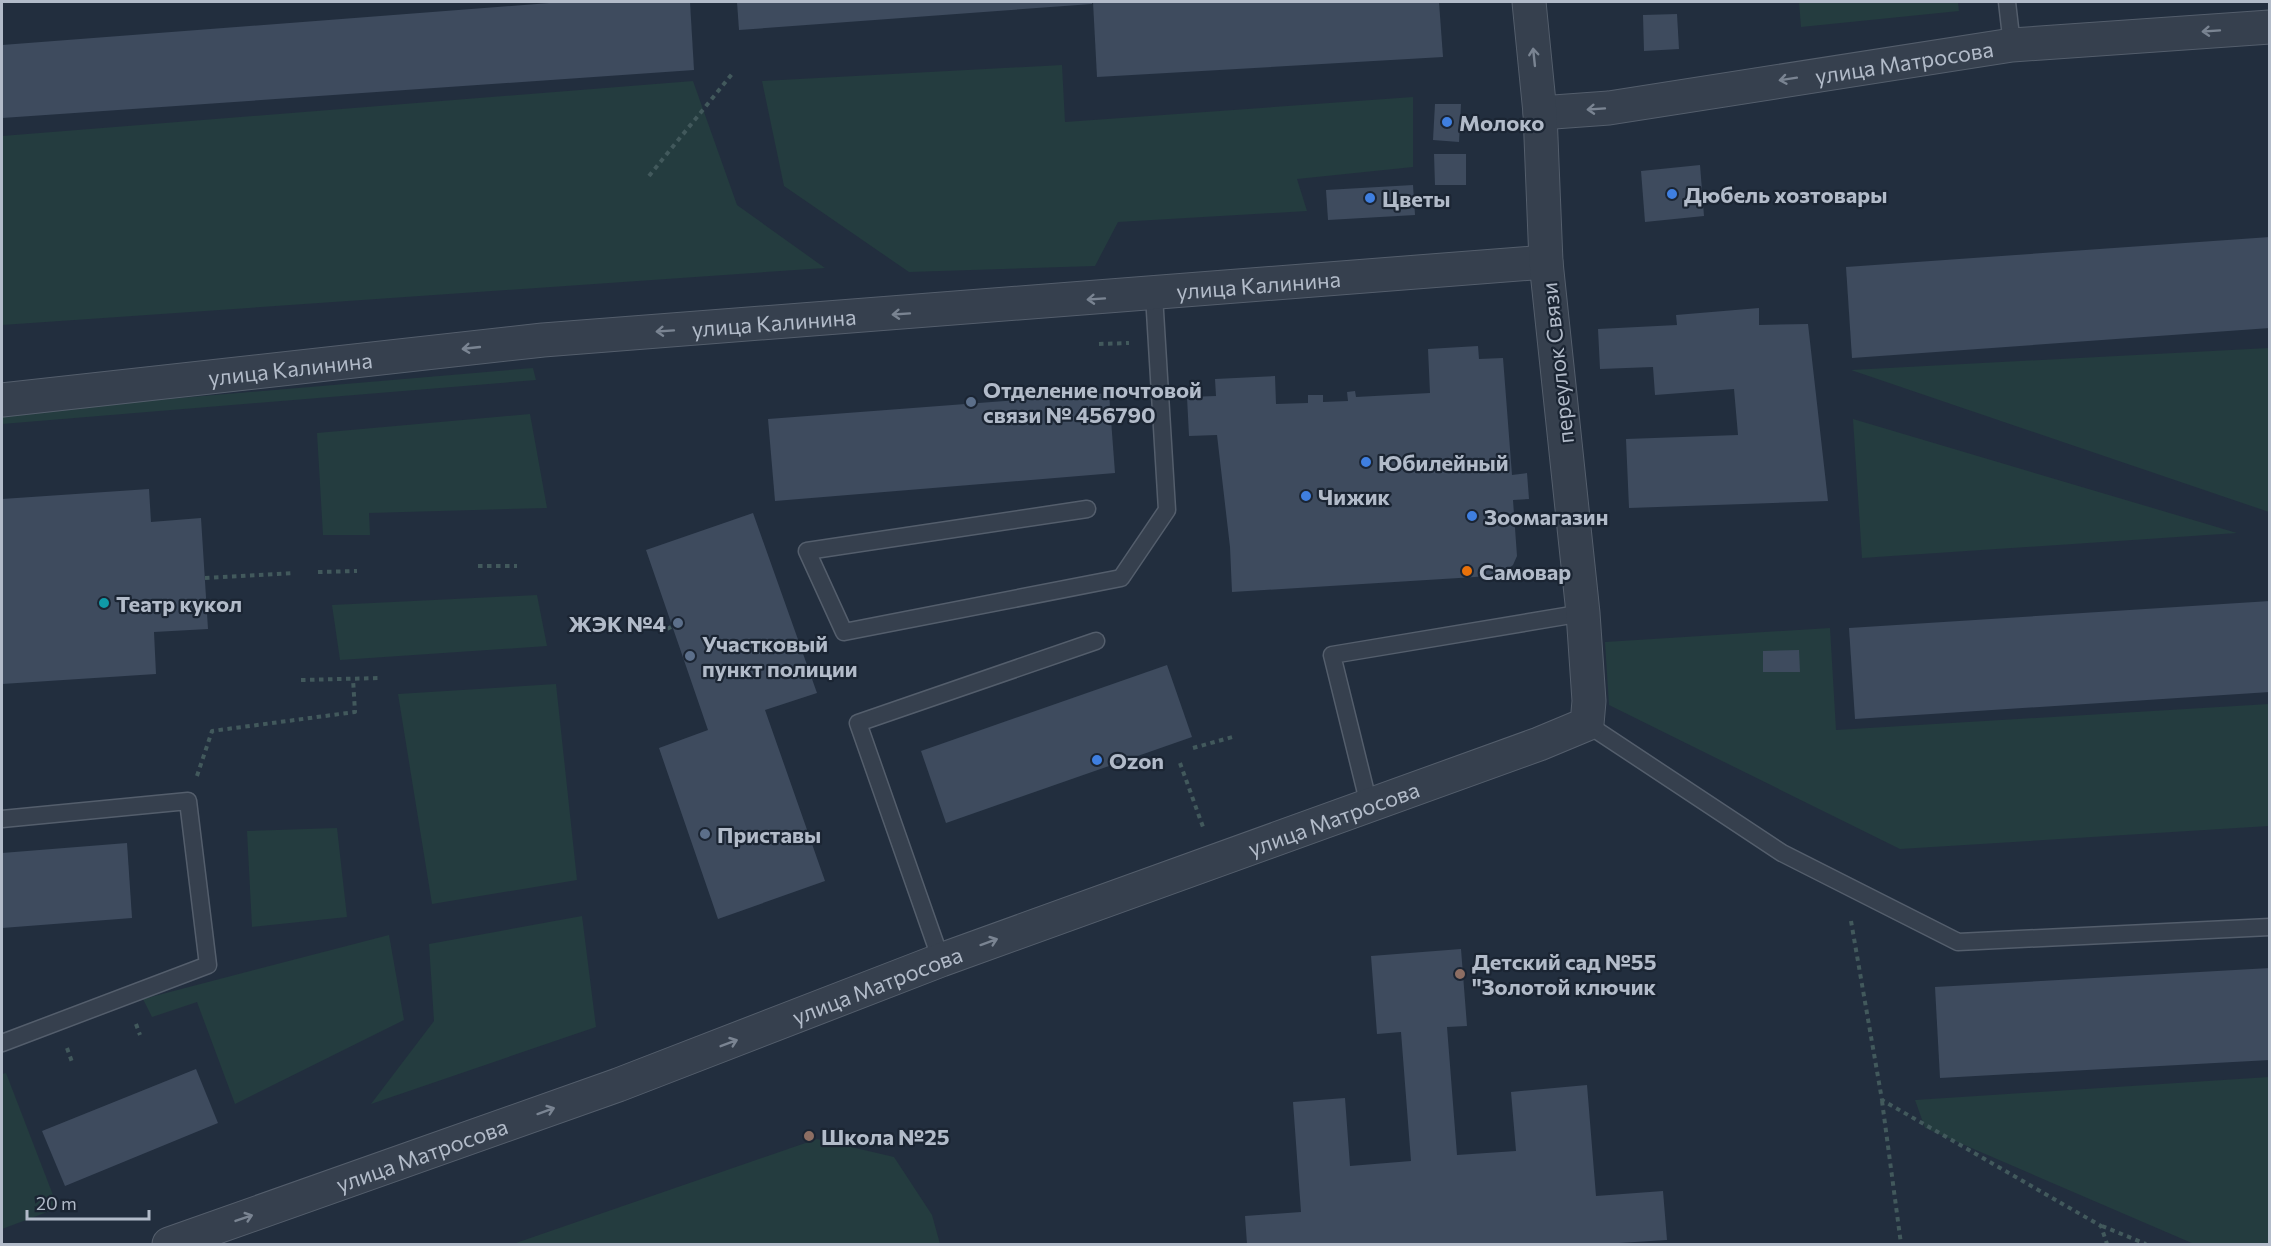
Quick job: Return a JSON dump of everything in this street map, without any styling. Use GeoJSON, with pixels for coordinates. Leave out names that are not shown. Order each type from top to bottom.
{"type":"FeatureCollection","features":[{"type":"Feature","properties":{"kind":"street","name":"переулок Связи"},"geometry":{"type":"LineString","coordinates":[[1529,2],[1540,113],[1546,262],[1583,613],[1589,701],[1587,724]]}},
{"type":"Feature","properties":{"kind":"street","name":"улица Матросова"},"geometry":{"type":"LineString","coordinates":[[1540,113],[1609,108],[2012,45],[2270,27]]}},
{"type":"Feature","properties":{"kind":"street","name":"улица Калинина"},"geometry":{"type":"LineString","coordinates":[[2,400],[543,340],[1154,295],[1546,262]]}},
{"type":"Feature","properties":{"kind":"street","name":"улица Матросова"},"geometry":{"type":"LineString","coordinates":[[169,1245],[618,1085],[940,960],[1539,744],[1587,724]]}},
{"type":"Feature","properties":{"kind":"lane"},"geometry":{"type":"LineString","coordinates":[[2007,2],[2012,45]]}},
{"type":"Feature","properties":{"kind":"lane"},"geometry":{"type":"LineString","coordinates":[[1087,509],[807,551],[844,632],[1121,578],[1167,510],[1154,295]]}},
{"type":"Feature","properties":{"kind":"lane"},"geometry":{"type":"LineString","coordinates":[[1369,805],[1332,655],[1583,613]]}},
{"type":"Feature","properties":{"kind":"lane"},"geometry":{"type":"LineString","coordinates":[[940,960],[858,723],[1096,641]]}},
{"type":"Feature","properties":{"kind":"lane"},"geometry":{"type":"LineString","coordinates":[[1587,724],[1782,853],[1958,942],[2270,927]]}},
{"type":"Feature","properties":{"kind":"lane"},"geometry":{"type":"LineString","coordinates":[[2,819],[188,801],[208,965],[2,1043]]}},
{"type":"Feature","properties":{"kind":"path"},"geometry":{"type":"LineString","coordinates":[[649,176],[732,74]]}},
{"type":"Feature","properties":{"kind":"path"},"geometry":{"type":"LineString","coordinates":[[1099,344],[1134,343]]}},
{"type":"Feature","properties":{"kind":"path"},"geometry":{"type":"LineString","coordinates":[[478,566],[517,566]]}},
{"type":"Feature","properties":{"kind":"path"},"geometry":{"type":"LineString","coordinates":[[318,572],[357,571]]}},
{"type":"Feature","properties":{"kind":"path"},"geometry":{"type":"LineString","coordinates":[[205,578],[294,573]]}},
{"type":"Feature","properties":{"kind":"path"},"geometry":{"type":"LineString","coordinates":[[667,629],[673,626]]}},
{"type":"Feature","properties":{"kind":"path"},"geometry":{"type":"LineString","coordinates":[[301,680],[380,678]]}},
{"type":"Feature","properties":{"kind":"path"},"geometry":{"type":"LineString","coordinates":[[188,801],[212,731],[355,712],[353,679]]}},
{"type":"Feature","properties":{"kind":"path"},"geometry":{"type":"LineString","coordinates":[[1193,748],[1236,736]]}},
{"type":"Feature","properties":{"kind":"path"},"geometry":{"type":"LineString","coordinates":[[1180,763],[1205,834]]}},
{"type":"Feature","properties":{"kind":"path"},"geometry":{"type":"LineString","coordinates":[[1849,912],[1882,1100],[1901,1245]]}},
{"type":"Feature","properties":{"kind":"path"},"geometry":{"type":"LineString","coordinates":[[1882,1100],[2101,1226],[2146,1245]]}},
{"type":"Feature","properties":{"kind":"path"},"geometry":{"type":"LineString","coordinates":[[2101,1226],[2107,1245]]}},
{"type":"Feature","properties":{"kind":"green space"},"geometry":{"type":"Polygon","coordinates":[[[1799,2],[1958,2],[1959,11],[1801,27],[1799,2]]]}},
{"type":"Feature","properties":{"kind":"green space"},"geometry":{"type":"Polygon","coordinates":[[[1062,65],[1065,122],[1413,97],[1413,167],[1297,179],[1307,211],[1118,222],[1095,266],[909,272],[784,186],[762,81],[1062,65]]]}},
{"type":"Feature","properties":{"kind":"green space"},"geometry":{"type":"Polygon","coordinates":[[[693,81],[737,205],[825,268],[2,325],[2,136],[693,81]]]}},
{"type":"Feature","properties":{"kind":"green space"},"geometry":{"type":"Polygon","coordinates":[[[2269,348],[2269,512],[1851,370],[2269,348]]]}},
{"type":"Feature","properties":{"kind":"green space"},"geometry":{"type":"Polygon","coordinates":[[[533,368],[536,380],[2,424],[2,413],[533,368]]]}},
{"type":"Feature","properties":{"kind":"green space"},"geometry":{"type":"Polygon","coordinates":[[[530,414],[547,508],[369,513],[370,535],[323,535],[317,433],[530,414]]]}},
{"type":"Feature","properties":{"kind":"green space"},"geometry":{"type":"Polygon","coordinates":[[[1853,419],[2237,533],[1862,558],[1853,419]]]}},
{"type":"Feature","properties":{"kind":"green space"},"geometry":{"type":"Polygon","coordinates":[[[537,595],[547,646],[340,660],[332,605],[537,595]]]}},
{"type":"Feature","properties":{"kind":"green space"},"geometry":{"type":"Polygon","coordinates":[[[1830,628],[1836,730],[2269,704],[2269,826],[1900,849],[1609,705],[1605,642],[1830,628]]]}},
{"type":"Feature","properties":{"kind":"green space"},"geometry":{"type":"Polygon","coordinates":[[[556,684],[577,880],[432,904],[398,694],[556,684]]]}},
{"type":"Feature","properties":{"kind":"green space"},"geometry":{"type":"Polygon","coordinates":[[[337,828],[347,917],[252,927],[247,831],[337,828]]]}},
{"type":"Feature","properties":{"kind":"green space"},"geometry":{"type":"Polygon","coordinates":[[[582,916],[596,1027],[371,1104],[434,1021],[429,944],[582,916]]]}},
{"type":"Feature","properties":{"kind":"green space"},"geometry":{"type":"Polygon","coordinates":[[[389,935],[404,1020],[235,1104],[197,1002],[152,1017],[143,999],[389,935]]]}},
{"type":"Feature","properties":{"kind":"green space"},"geometry":{"type":"Polygon","coordinates":[[[6,1073],[58,1208],[2,1229],[2,1074],[6,1073]]]}},
{"type":"Feature","properties":{"kind":"green space"},"geometry":{"type":"Polygon","coordinates":[[[2269,1077],[2269,1244],[2194,1244],[1925,1128],[1915,1100],[2269,1077]]]}},
{"type":"Feature","properties":{"kind":"green space"},"geometry":{"type":"Polygon","coordinates":[[[817,1139],[894,1157],[932,1215],[940,1244],[513,1244],[817,1139]]]}},
{"type":"Feature","properties":{"kind":"building"},"geometry":{"type":"Polygon","coordinates":[[[562,2],[690,2],[694,70],[2,118],[2,45],[562,2]]]}},
{"type":"Feature","properties":{"kind":"building"},"geometry":{"type":"Polygon","coordinates":[[[737,2],[1092,2],[1092,4],[739,30],[737,2]]]}},
{"type":"Feature","properties":{"kind":"building"},"geometry":{"type":"Polygon","coordinates":[[[1093,2],[1439,2],[1443,57],[1097,77],[1093,2]]]}},
{"type":"Feature","properties":{"kind":"building"},"geometry":{"type":"Polygon","coordinates":[[[1677,14],[1679,49],[1644,51],[1643,15],[1677,14]]]}},
{"type":"Feature","properties":{"kind":"building","name":"Молоко"},"geometry":{"type":"Polygon","coordinates":[[[1435,104],[1461,104],[1459,142],[1433,140],[1435,104]]]}},
{"type":"Feature","properties":{"kind":"building"},"geometry":{"type":"Polygon","coordinates":[[[1434,154],[1466,154],[1466,185],[1435,185],[1434,154]]]}},
{"type":"Feature","properties":{"kind":"building","name":"Дюбель хозтовары"},"geometry":{"type":"Polygon","coordinates":[[[1700,165],[1704,216],[1645,222],[1641,171],[1700,165]]]}},
{"type":"Feature","properties":{"kind":"building","name":"Цветы"},"geometry":{"type":"Polygon","coordinates":[[[1413,185],[1415,215],[1328,220],[1326,190],[1413,185]]]}},
{"type":"Feature","properties":{"kind":"building"},"geometry":{"type":"Polygon","coordinates":[[[2270,237],[2270,328],[1852,358],[1846,267],[2270,237]]]}},
{"type":"Feature","properties":{"kind":"building"},"geometry":{"type":"Polygon","coordinates":[[[1759,308],[1759,325],[1808,324],[1828,501],[1629,508],[1626,439],[1738,435],[1734,389],[1655,395],[1653,367],[1600,369],[1598,329],[1677,325],[1676,315],[1759,308]]]}},
{"type":"Feature","properties":{"kind":"building","name":"Юбилейный"},"geometry":{"type":"Polygon","coordinates":[[[1478,346],[1479,359],[1503,358],[1512,475],[1527,473],[1529,499],[1513,500],[1517,556],[1513,565],[1502,574],[1475,577],[1232,592],[1230,547],[1217,435],[1189,436],[1187,397],[1216,396],[1215,379],[1275,376],[1276,404],[1308,403],[1308,395],[1323,395],[1323,402],[1348,401],[1347,392],[1355,391],[1356,397],[1430,393],[1428,349],[1478,346]]]}},
{"type":"Feature","properties":{"kind":"building"},"geometry":{"type":"Polygon","coordinates":[[[1109,393],[1115,473],[775,501],[768,419],[1109,393]]]}},
{"type":"Feature","properties":{"kind":"building","name":"Театр кукол"},"geometry":{"type":"Polygon","coordinates":[[[149,489],[151,522],[201,518],[208,629],[154,632],[156,674],[2,684],[2,499],[149,489]]]}},
{"type":"Feature","properties":{"kind":"building"},"geometry":{"type":"Polygon","coordinates":[[[753,513],[817,693],[765,710],[825,881],[718,919],[659,748],[708,730],[646,550],[753,513]]]}},
{"type":"Feature","properties":{"kind":"building"},"geometry":{"type":"Polygon","coordinates":[[[2270,601],[2270,692],[1855,719],[1849,628],[2270,601]]]}},
{"type":"Feature","properties":{"kind":"building"},"geometry":{"type":"Polygon","coordinates":[[[1799,650],[1800,672],[1763,672],[1763,651],[1799,650]]]}},
{"type":"Feature","properties":{"kind":"building"},"geometry":{"type":"Polygon","coordinates":[[[1167,665],[1192,737],[946,823],[921,751],[1167,665]]]}},
{"type":"Feature","properties":{"kind":"building"},"geometry":{"type":"Polygon","coordinates":[[[127,843],[132,918],[2,928],[2,853],[127,843]]]}},
{"type":"Feature","properties":{"kind":"building"},"geometry":{"type":"Polygon","coordinates":[[[1461,949],[1467,1026],[1447,1027],[1457,1155],[1516,1151],[1511,1092],[1587,1085],[1596,1196],[1663,1191],[1667,1240],[1603,1244],[1247,1244],[1245,1216],[1301,1212],[1293,1102],[1345,1098],[1350,1166],[1411,1161],[1401,1032],[1377,1034],[1371,956],[1461,949]]]}},
{"type":"Feature","properties":{"kind":"building"},"geometry":{"type":"Polygon","coordinates":[[[2270,968],[2270,1060],[1940,1078],[1935,987],[2270,968]]]}},
{"type":"Feature","properties":{"kind":"building"},"geometry":{"type":"Polygon","coordinates":[[[196,1069],[218,1123],[65,1186],[42,1131],[196,1069]]]}},
{"type":"Feature","properties":{"kind":"place","name":"Молоко"},"geometry":{"type":"Point","coordinates":[1447,122]}},
{"type":"Feature","properties":{"kind":"place","name":"Дюбель хозтовары"},"geometry":{"type":"Point","coordinates":[1672,194]}},
{"type":"Feature","properties":{"kind":"place","name":"Цветы"},"geometry":{"type":"Point","coordinates":[1370,198]}},
{"type":"Feature","properties":{"kind":"place","name":"Отделение почтовой связи № 456790"},"geometry":{"type":"Point","coordinates":[971,402]}},
{"type":"Feature","properties":{"kind":"place","name":"Юбилейный"},"geometry":{"type":"Point","coordinates":[1366,462]}},
{"type":"Feature","properties":{"kind":"place","name":"Чижик"},"geometry":{"type":"Point","coordinates":[1306,496]}},
{"type":"Feature","properties":{"kind":"place","name":"Зоомагазин"},"geometry":{"type":"Point","coordinates":[1472,516]}},
{"type":"Feature","properties":{"kind":"place","name":"Самовар"},"geometry":{"type":"Point","coordinates":[1467,571]}},
{"type":"Feature","properties":{"kind":"place","name":"Театр кукол"},"geometry":{"type":"Point","coordinates":[104,603]}},
{"type":"Feature","properties":{"kind":"place","name":"ЖЭК №4"},"geometry":{"type":"Point","coordinates":[678,623]}},
{"type":"Feature","properties":{"kind":"place","name":"Участковый пункт полиции"},"geometry":{"type":"Point","coordinates":[690,656]}},
{"type":"Feature","properties":{"kind":"place","name":"Ozon"},"geometry":{"type":"Point","coordinates":[1097,760]}},
{"type":"Feature","properties":{"kind":"place","name":"Приставы"},"geometry":{"type":"Point","coordinates":[705,834]}},
{"type":"Feature","properties":{"kind":"place","name":"Детский сад №55 \"Золотой ключик"},"geometry":{"type":"Point","coordinates":[1460,974]}},
{"type":"Feature","properties":{"kind":"place","name":"Школа №25"},"geometry":{"type":"Point","coordinates":[809,1136]}}]}
